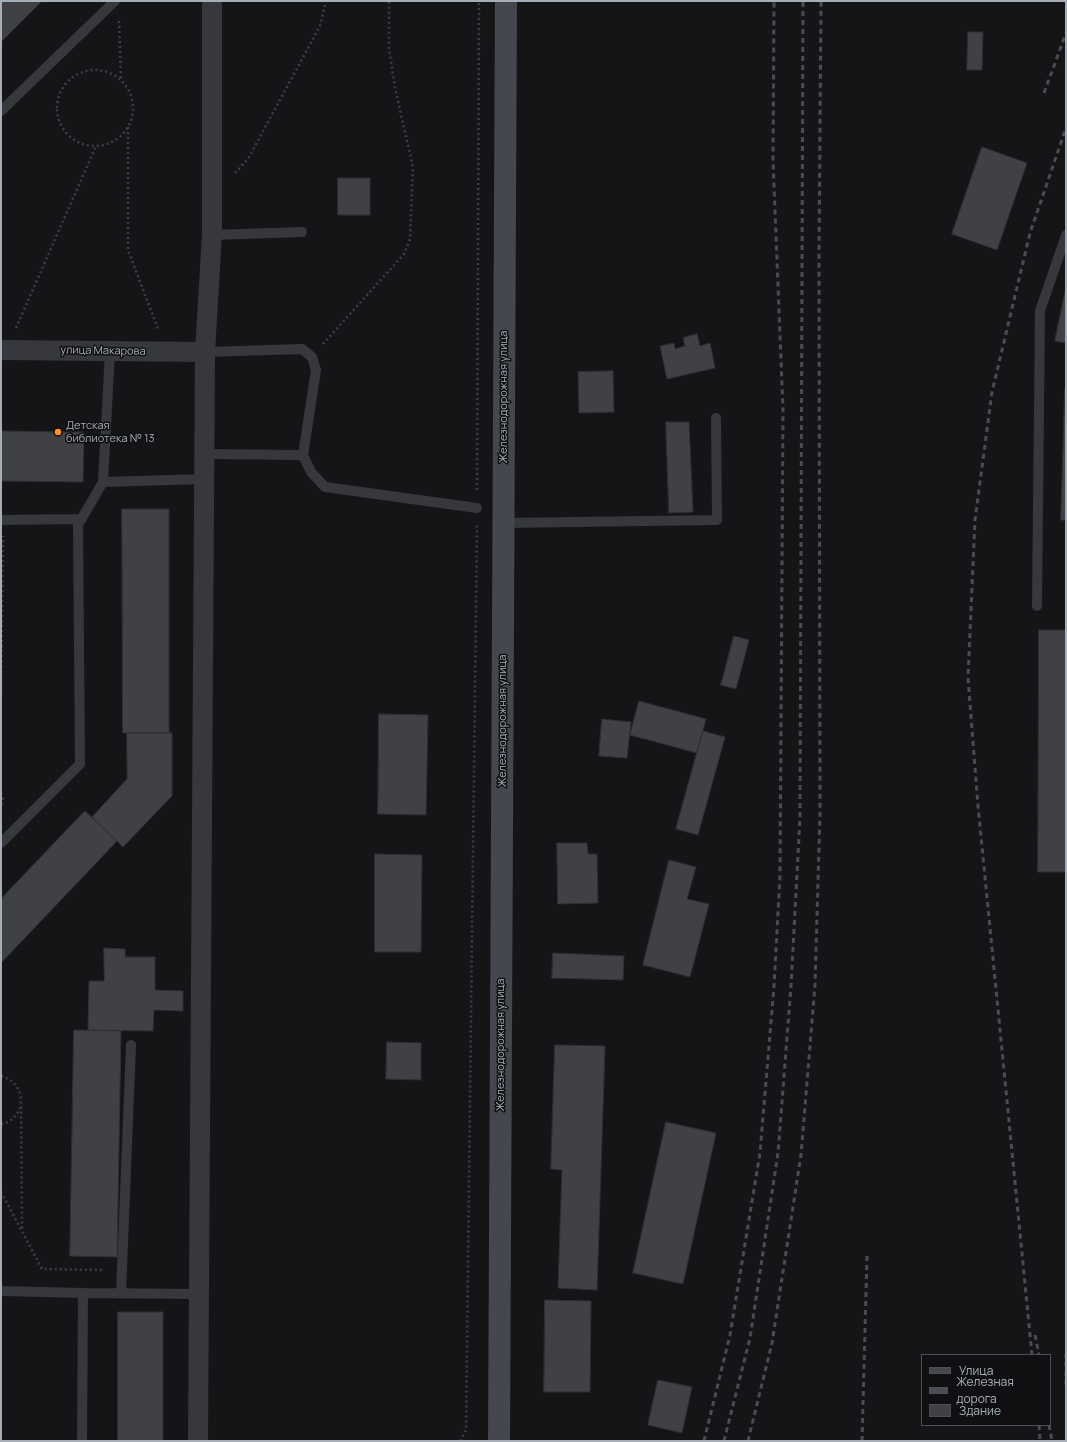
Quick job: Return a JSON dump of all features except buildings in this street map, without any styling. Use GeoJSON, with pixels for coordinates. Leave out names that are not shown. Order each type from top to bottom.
{"type":"FeatureCollection","features":[{"type":"Feature","properties":{"kind":"main road","name":"Железнодорожная улица"},"geometry":{"type":"LineString","coordinates":[[496,1436],[504,523],[506,1]]}},
{"type":"Feature","properties":{"kind":"street"},"geometry":{"type":"LineString","coordinates":[[198,1441],[204,479],[206,352],[212,235],[212,1]]}},
{"type":"Feature","properties":{"kind":"street","name":"улица Макарова"},"geometry":{"type":"LineString","coordinates":[[3,350],[206,352]]}},
{"type":"Feature","properties":{"kind":"lane"},"geometry":{"type":"LineString","coordinates":[[1,111],[115,1]]}},
{"type":"Feature","properties":{"kind":"lane"},"geometry":{"type":"LineString","coordinates":[[212,235],[302,232]]}},
{"type":"Feature","properties":{"kind":"lane"},"geometry":{"type":"LineString","coordinates":[[1037,606],[1040,311],[1066,235]]}},
{"type":"Feature","properties":{"kind":"lane"},"geometry":{"type":"LineString","coordinates":[[206,352],[302,349],[312,357],[316,370],[303,455],[311,472],[325,487],[477,508]]}},
{"type":"Feature","properties":{"kind":"lane"},"geometry":{"type":"LineString","coordinates":[[1,843],[80,764],[78,525],[103,482],[110,351]]}},
{"type":"Feature","properties":{"kind":"lane"},"geometry":{"type":"LineString","coordinates":[[504,523],[717,520],[716,418]]}},
{"type":"Feature","properties":{"kind":"lane"},"geometry":{"type":"LineString","coordinates":[[205,454],[303,455]]}},
{"type":"Feature","properties":{"kind":"lane"},"geometry":{"type":"LineString","coordinates":[[103,482],[204,479]]}},
{"type":"Feature","properties":{"kind":"lane"},"geometry":{"type":"LineString","coordinates":[[2,520],[82,519]]}},
{"type":"Feature","properties":{"kind":"lane"},"geometry":{"type":"LineString","coordinates":[[121,1293],[131,1045]]}},
{"type":"Feature","properties":{"kind":"lane"},"geometry":{"type":"LineString","coordinates":[[1,1292],[199,1294]]}},
{"type":"Feature","properties":{"kind":"lane"},"geometry":{"type":"LineString","coordinates":[[82,1441],[83,1293]]}},
{"type":"Feature","properties":{"kind":"path"},"geometry":{"type":"LineString","coordinates":[[211,188],[230,177],[248,159],[320,26],[326,1]]}},
{"type":"Feature","properties":{"kind":"path"},"geometry":{"type":"LineString","coordinates":[[312,357],[404,254],[410,239],[413,167],[395,88],[389,48],[389,1]]}},
{"type":"Feature","properties":{"kind":"path"},"geometry":{"type":"LineString","coordinates":[[460,1441],[466,1430],[477,508],[479,1]]}},
{"type":"Feature","properties":{"kind":"path"},"geometry":{"type":"LineString","coordinates":[[119,17],[121,80]]}},
{"type":"Feature","properties":{"kind":"path"},"geometry":{"type":"LineString","coordinates":[[128,127],[119,137],[108,143],[96,146],[83,143],[72,137],[63,128],[58,116],[58,103],[61,92],[67,82],[76,75],[87,71],[98,70],[110,73],[121,80],[129,90],[133,102],[132,115],[128,127],[128,250],[167,352]]}},
{"type":"Feature","properties":{"kind":"path"},"geometry":{"type":"LineString","coordinates":[[3,350],[96,146]]}},
{"type":"Feature","properties":{"kind":"path"},"geometry":{"type":"LineString","coordinates":[[1,692],[2,520]]}},
{"type":"Feature","properties":{"kind":"path"},"geometry":{"type":"LineString","coordinates":[[1,793],[3,799],[1,807]]}},
{"type":"Feature","properties":{"kind":"path"},"geometry":{"type":"LineString","coordinates":[[1,1076],[15,1083],[19,1090],[21,1099],[22,1231]]}},
{"type":"Feature","properties":{"kind":"path"},"geometry":{"type":"LineString","coordinates":[[1,1124],[10,1121],[16,1115],[20,1107]]}},
{"type":"Feature","properties":{"kind":"path"},"geometry":{"type":"LineString","coordinates":[[1,1192],[42,1269],[123,1271]]}},
{"type":"Feature","properties":{"kind":"railway"},"geometry":{"type":"LineString","coordinates":[[704,1441],[730,1335],[760,1153],[774,986],[780,876],[783,410],[773,160],[774,1]]}},
{"type":"Feature","properties":{"kind":"railway"},"geometry":{"type":"LineString","coordinates":[[724,1441],[750,1338],[778,1153],[791,986],[800,817],[803,1]]}},
{"type":"Feature","properties":{"kind":"railway"},"geometry":{"type":"LineString","coordinates":[[748,1441],[772,1343],[801,1155],[815,985],[820,813],[819,258],[821,1]]}},
{"type":"Feature","properties":{"kind":"railway"},"geometry":{"type":"LineString","coordinates":[[1044,93],[1066,33]]}},
{"type":"Feature","properties":{"kind":"railway"},"geometry":{"type":"LineString","coordinates":[[1032,1354],[978,806],[968,678],[975,520],[992,392],[1030,233],[1066,128]]}},
{"type":"Feature","properties":{"kind":"railway"},"geometry":{"type":"LineString","coordinates":[[862,1441],[867,1256]]}},
{"type":"Feature","properties":{"kind":"railway"},"geometry":{"type":"LineString","coordinates":[[1035,1335],[1039,1354]]}},
{"type":"Feature","properties":{"kind":"railway"},"geometry":{"type":"LineString","coordinates":[[1066,1353],[1066,1388]]}},
{"type":"Feature","properties":{"kind":"railway"},"geometry":{"type":"LineString","coordinates":[[1039,1426],[1040,1441]]}},
{"type":"Feature","properties":{"kind":"railway"},"geometry":{"type":"LineString","coordinates":[[1049,1426],[1052,1441]]}},
{"type":"Feature","properties":{"kind":"place","name":"Детская библиотека № 13"},"geometry":{"type":"Point","coordinates":[58,432]}}]}
